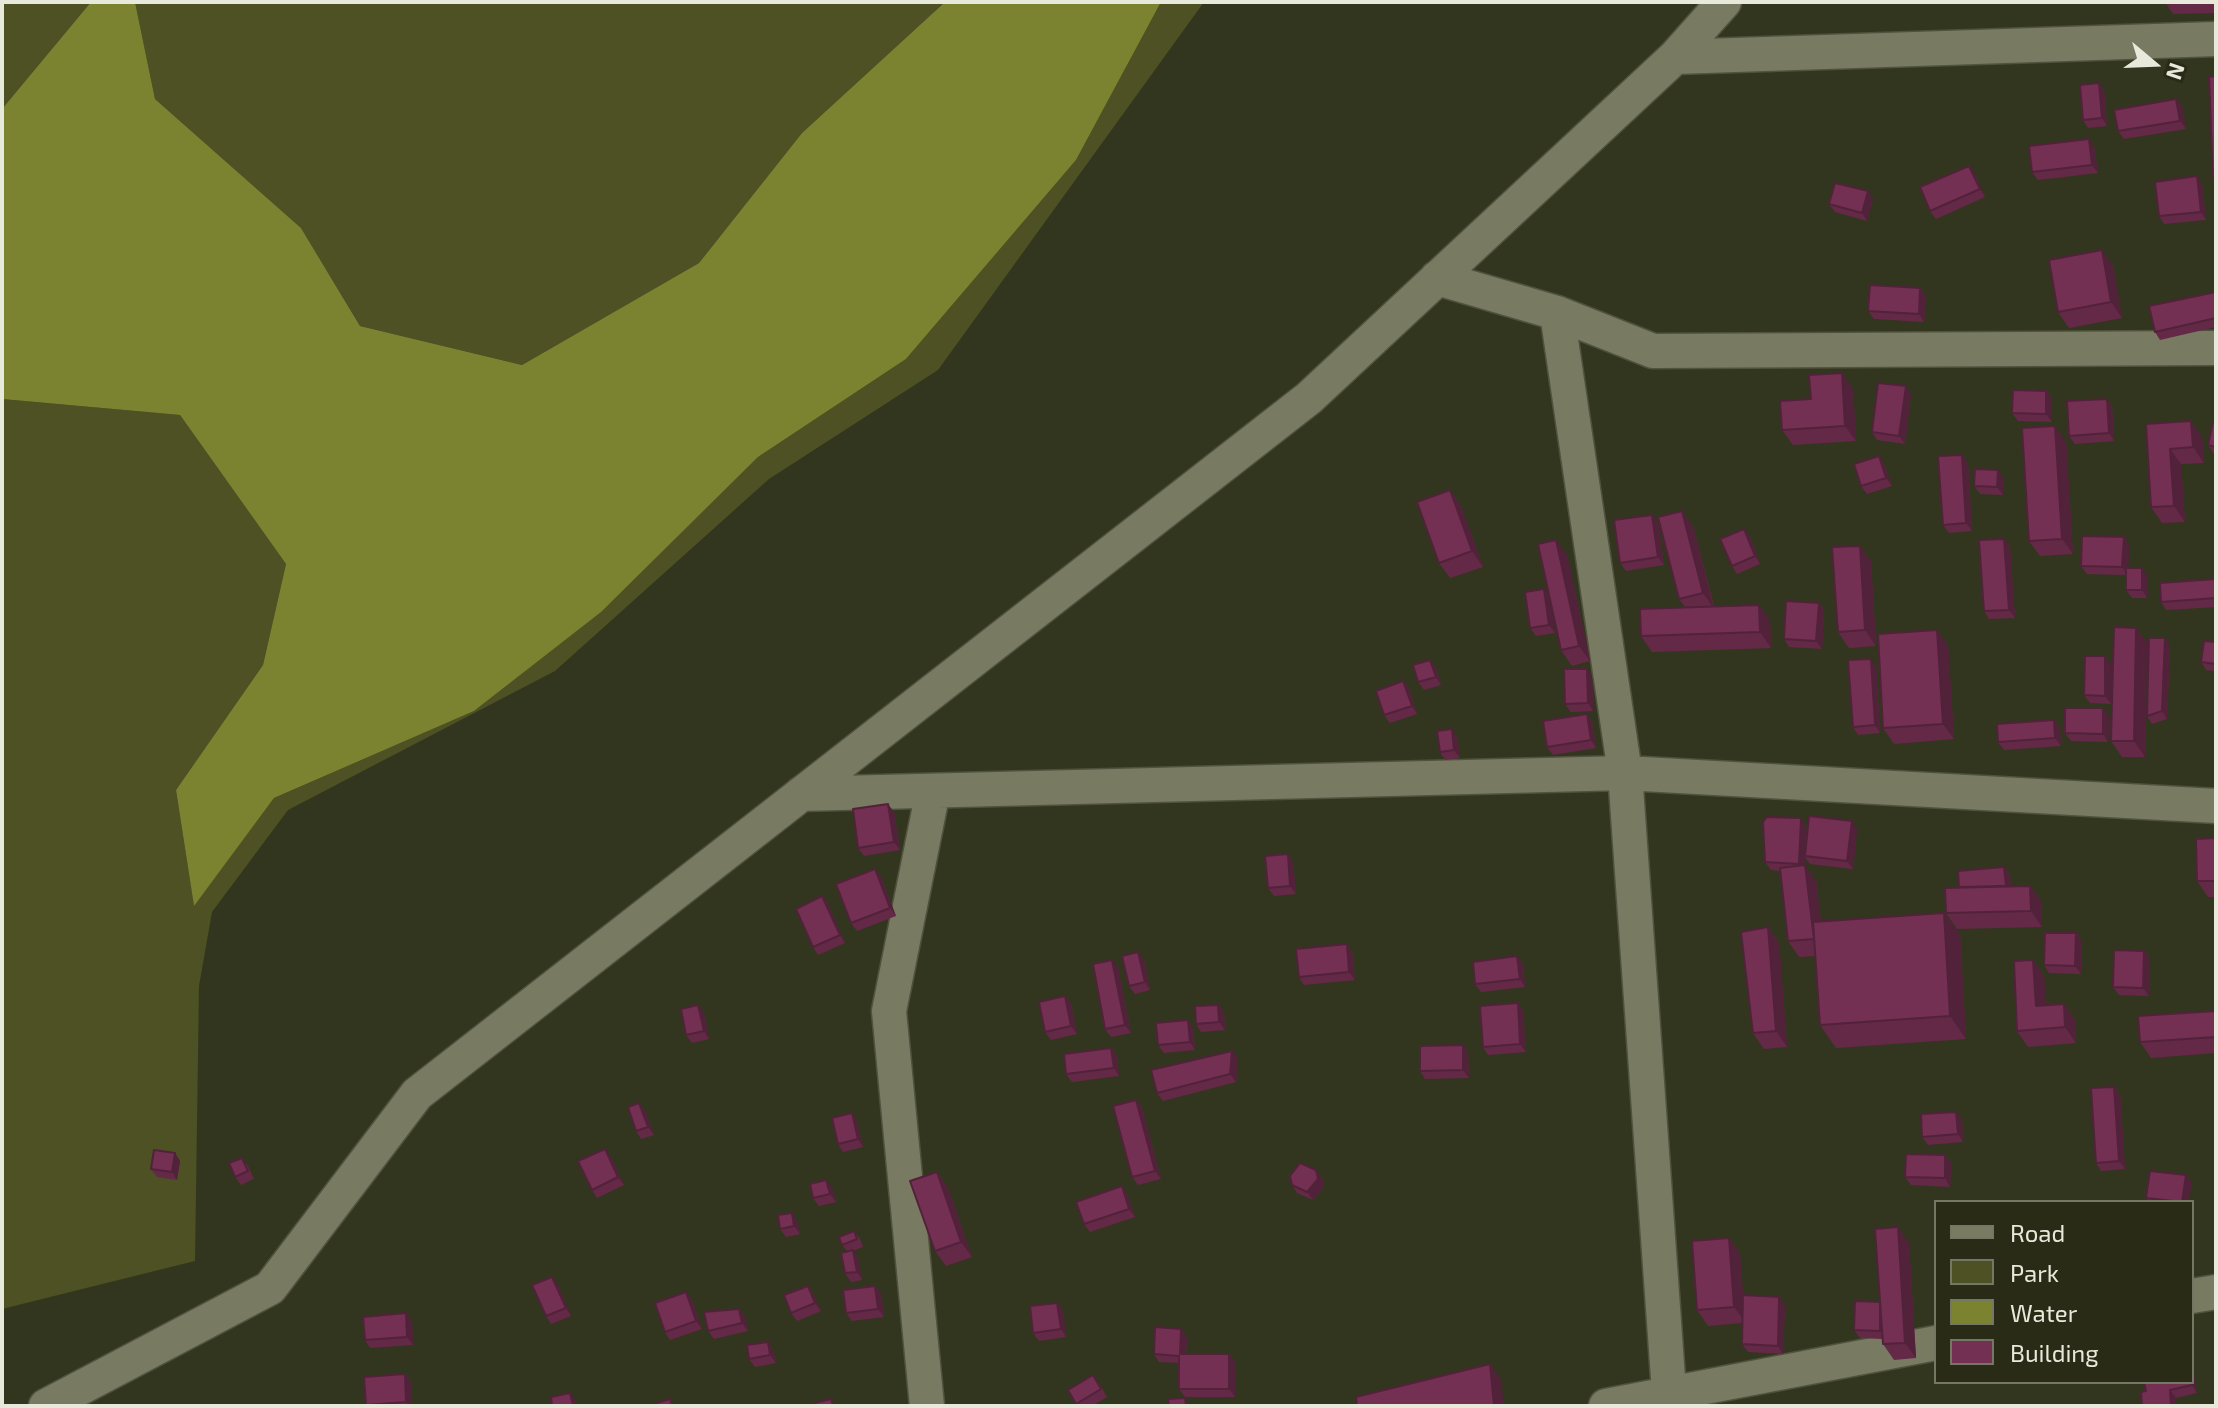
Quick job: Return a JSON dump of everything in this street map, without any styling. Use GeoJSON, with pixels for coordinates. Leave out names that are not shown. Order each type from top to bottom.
{"type":"FeatureCollection","features":[{"type":"Feature","properties":{"kind":"street"},"geometry":{"type":"LineString","coordinates":[[46,1406],[270,1288],[417,1094],[1309,398],[1675,57],[1724,2]]}},
{"type":"Feature","properties":{"kind":"street"},"geometry":{"type":"LineString","coordinates":[[1675,57],[2216,39]]}},
{"type":"Feature","properties":{"kind":"street"},"geometry":{"type":"LineString","coordinates":[[1437,278],[1557,313],[1653,351],[2216,348]]}},
{"type":"Feature","properties":{"kind":"street"},"geometry":{"type":"LineString","coordinates":[[1557,313],[1625,773],[1670,1399]]}},
{"type":"Feature","properties":{"kind":"street"},"geometry":{"type":"LineString","coordinates":[[801,794],[1625,773],[2216,806]]}},
{"type":"Feature","properties":{"kind":"street"},"geometry":{"type":"LineString","coordinates":[[927,1406],[889,1011],[933,791]]}},
{"type":"Feature","properties":{"kind":"street"},"geometry":{"type":"LineString","coordinates":[[2194,1296],[2216,1292]]}},
{"type":"Feature","properties":{"kind":"street"},"geometry":{"type":"LineString","coordinates":[[1606,1406],[1670,1399],[1934,1343]]}},
{"type":"Feature","properties":{"kind":"green space"},"geometry":{"type":"Polygon","coordinates":[[[2,2],[91,2],[2,109],[2,2]]]}},
{"type":"Feature","properties":{"kind":"green space"},"geometry":{"type":"Polygon","coordinates":[[[135,2],[945,2],[802,133],[699,263],[522,365],[360,326],[301,228],[155,99],[135,2]]]}},
{"type":"Feature","properties":{"kind":"green space"},"geometry":{"type":"Polygon","coordinates":[[[1161,2],[1204,2],[938,370],[769,479],[555,671],[288,810],[212,912],[199,986],[195,1261],[2,1309],[2,399],[180,415],[286,564],[263,665],[176,790],[194,905],[274,798],[474,711],[601,611],[758,457],[906,359],[1076,160],[1161,2]]]}},
{"type":"Feature","properties":{"kind":"water"},"geometry":{"type":"Polygon","coordinates":[[[91,2],[135,2],[155,99],[301,228],[360,326],[522,365],[699,263],[802,133],[945,2],[1161,2],[1076,160],[906,359],[758,457],[601,612],[474,711],[274,798],[194,906],[176,790],[263,665],[286,564],[180,415],[2,399],[2,109],[91,2]]]}},
{"type":"Feature","properties":{"kind":"building"},"geometry":{"type":"Polygon","coordinates":[[[2216,76],[2216,178],[2213,178],[2209,77],[2216,76]]]}},
{"type":"Feature","properties":{"kind":"building"},"geometry":{"type":"Polygon","coordinates":[[[2099,83],[2102,118],[2083,120],[2080,85],[2099,83]]]}},
{"type":"Feature","properties":{"kind":"building"},"geometry":{"type":"Polygon","coordinates":[[[2176,99],[2180,121],[2118,131],[2114,110],[2176,99]]]}},
{"type":"Feature","properties":{"kind":"building"},"geometry":{"type":"Polygon","coordinates":[[[2089,139],[2092,165],[2032,172],[2029,146],[2089,139]]]}},
{"type":"Feature","properties":{"kind":"building"},"geometry":{"type":"Polygon","coordinates":[[[1969,166],[1980,189],[1930,211],[1920,187],[1969,166]]]}},
{"type":"Feature","properties":{"kind":"building"},"geometry":{"type":"Polygon","coordinates":[[[2197,176],[2201,212],[2159,216],[2155,182],[2197,176]]]}},
{"type":"Feature","properties":{"kind":"building"},"geometry":{"type":"Polygon","coordinates":[[[1835,183],[1868,191],[1862,213],[1829,204],[1835,183]]]}},
{"type":"Feature","properties":{"kind":"building"},"geometry":{"type":"Polygon","coordinates":[[[2102,250],[2111,302],[2058,312],[2049,260],[2102,250]]]}},
{"type":"Feature","properties":{"kind":"building"},"geometry":{"type":"Polygon","coordinates":[[[1870,285],[1920,288],[1919,314],[1868,311],[1870,285]]]}},
{"type":"Feature","properties":{"kind":"building"},"geometry":{"type":"Polygon","coordinates":[[[2216,292],[2216,318],[2155,332],[2149,306],[2216,292]]]}},
{"type":"Feature","properties":{"kind":"building"},"geometry":{"type":"Polygon","coordinates":[[[1842,373],[1845,426],[1782,430],[1780,401],[1811,399],[1809,375],[1842,373]]]}},
{"type":"Feature","properties":{"kind":"building"},"geometry":{"type":"Polygon","coordinates":[[[1878,383],[1906,386],[1899,436],[1872,432],[1878,383]]]}},
{"type":"Feature","properties":{"kind":"building"},"geometry":{"type":"Polygon","coordinates":[[[2013,390],[2046,391],[2046,414],[2012,413],[2013,390]]]}},
{"type":"Feature","properties":{"kind":"building"},"geometry":{"type":"Polygon","coordinates":[[[2107,399],[2109,433],[2069,436],[2067,401],[2107,399]]]}},
{"type":"Feature","properties":{"kind":"building"},"geometry":{"type":"Polygon","coordinates":[[[2191,421],[2193,447],[2170,449],[2174,506],[2151,507],[2146,424],[2191,421]]]}},
{"type":"Feature","properties":{"kind":"building"},"geometry":{"type":"Polygon","coordinates":[[[2213,423],[2216,423],[2216,447],[2208,445],[2213,423]]]}},
{"type":"Feature","properties":{"kind":"building"},"geometry":{"type":"Polygon","coordinates":[[[2055,426],[2062,539],[2029,541],[2022,428],[2055,426]]]}},
{"type":"Feature","properties":{"kind":"building"},"geometry":{"type":"Polygon","coordinates":[[[1962,455],[1966,523],[1943,525],[1938,456],[1962,455]]]}},
{"type":"Feature","properties":{"kind":"building"},"geometry":{"type":"Polygon","coordinates":[[[1879,456],[1886,478],[1861,486],[1854,464],[1879,456]]]}},
{"type":"Feature","properties":{"kind":"building"},"geometry":{"type":"Polygon","coordinates":[[[1975,469],[1998,470],[1997,487],[1974,486],[1975,469]]]}},
{"type":"Feature","properties":{"kind":"building"},"geometry":{"type":"Polygon","coordinates":[[[1450,490],[1472,551],[1439,563],[1417,502],[1450,490]]]}},
{"type":"Feature","properties":{"kind":"building"},"geometry":{"type":"Polygon","coordinates":[[[1682,511],[1703,593],[1679,599],[1658,517],[1682,511]]]}},
{"type":"Feature","properties":{"kind":"building"},"geometry":{"type":"Polygon","coordinates":[[[1652,515],[1658,557],[1620,563],[1614,520],[1652,515]]]}},
{"type":"Feature","properties":{"kind":"building"},"geometry":{"type":"Polygon","coordinates":[[[1744,529],[1755,556],[1732,566],[1720,539],[1744,529]]]}},
{"type":"Feature","properties":{"kind":"building"},"geometry":{"type":"Polygon","coordinates":[[[2082,536],[2124,537],[2122,567],[2081,566],[2082,536]]]}},
{"type":"Feature","properties":{"kind":"building"},"geometry":{"type":"Polygon","coordinates":[[[2004,539],[2009,610],[1984,611],[1979,540],[2004,539]]]}},
{"type":"Feature","properties":{"kind":"building"},"geometry":{"type":"Polygon","coordinates":[[[1556,540],[1579,646],[1561,650],[1538,544],[1556,540]]]}},
{"type":"Feature","properties":{"kind":"building"},"geometry":{"type":"Polygon","coordinates":[[[1860,546],[1865,630],[1838,632],[1832,547],[1860,546]]]}},
{"type":"Feature","properties":{"kind":"building"},"geometry":{"type":"Polygon","coordinates":[[[2126,568],[2142,568],[2142,590],[2126,590],[2126,568]]]}},
{"type":"Feature","properties":{"kind":"building"},"geometry":{"type":"Polygon","coordinates":[[[2216,579],[2216,598],[2161,602],[2160,583],[2216,579]]]}},
{"type":"Feature","properties":{"kind":"building"},"geometry":{"type":"Polygon","coordinates":[[[1544,589],[1549,625],[1530,628],[1525,592],[1544,589]]]}},
{"type":"Feature","properties":{"kind":"building"},"geometry":{"type":"Polygon","coordinates":[[[1786,601],[1819,603],[1816,641],[1784,639],[1786,601]]]}},
{"type":"Feature","properties":{"kind":"building"},"geometry":{"type":"Polygon","coordinates":[[[1759,605],[1760,632],[1641,636],[1640,609],[1759,605]]]}},
{"type":"Feature","properties":{"kind":"building"},"geometry":{"type":"Polygon","coordinates":[[[2114,627],[2136,628],[2134,741],[2111,741],[2114,627]]]}},
{"type":"Feature","properties":{"kind":"building"},"geometry":{"type":"Polygon","coordinates":[[[1937,630],[1943,724],[1883,728],[1878,634],[1937,630]]]}},
{"type":"Feature","properties":{"kind":"building"},"geometry":{"type":"Polygon","coordinates":[[[2149,638],[2165,638],[2162,711],[2147,716],[2149,638]]]}},
{"type":"Feature","properties":{"kind":"building"},"geometry":{"type":"Polygon","coordinates":[[[2204,641],[2216,642],[2216,664],[2201,662],[2204,641]]]}},
{"type":"Feature","properties":{"kind":"building"},"geometry":{"type":"Polygon","coordinates":[[[2085,656],[2105,656],[2105,696],[2084,695],[2085,656]]]}},
{"type":"Feature","properties":{"kind":"building"},"geometry":{"type":"Polygon","coordinates":[[[1871,659],[1875,725],[1853,727],[1848,660],[1871,659]]]}},
{"type":"Feature","properties":{"kind":"building"},"geometry":{"type":"Polygon","coordinates":[[[1430,660],[1436,677],[1418,682],[1413,665],[1430,660]]]}},
{"type":"Feature","properties":{"kind":"building"},"geometry":{"type":"Polygon","coordinates":[[[1564,669],[1587,669],[1588,703],[1565,704],[1564,669]]]}},
{"type":"Feature","properties":{"kind":"building"},"geometry":{"type":"Polygon","coordinates":[[[1403,681],[1412,706],[1384,715],[1376,691],[1403,681]]]}},
{"type":"Feature","properties":{"kind":"building"},"geometry":{"type":"Polygon","coordinates":[[[2065,708],[2103,708],[2103,734],[2065,733],[2065,708]]]}},
{"type":"Feature","properties":{"kind":"building"},"geometry":{"type":"Polygon","coordinates":[[[1587,714],[1591,740],[1547,747],[1543,721],[1587,714]]]}},
{"type":"Feature","properties":{"kind":"building"},"geometry":{"type":"Polygon","coordinates":[[[2054,720],[2055,738],[1998,742],[1997,724],[2054,720]]]}},
{"type":"Feature","properties":{"kind":"building"},"geometry":{"type":"Polygon","coordinates":[[[1452,729],[1454,750],[1440,752],[1437,731],[1452,729]]]}},
{"type":"Feature","properties":{"kind":"building"},"geometry":{"type":"Polygon","coordinates":[[[888,804],[894,842],[858,848],[853,809],[888,804]]]}},
{"type":"Feature","properties":{"kind":"building"},"geometry":{"type":"Polygon","coordinates":[[[1809,816],[1852,821],[1847,861],[1805,856],[1809,816]]]}},
{"type":"Feature","properties":{"kind":"building"},"geometry":{"type":"Polygon","coordinates":[[[1767,817],[1801,818],[1799,864],[1765,862],[1763,822],[1767,817]]]}},
{"type":"Feature","properties":{"kind":"building"},"geometry":{"type":"Polygon","coordinates":[[[2216,838],[2216,881],[2197,881],[2196,839],[2216,838]]]}},
{"type":"Feature","properties":{"kind":"building"},"geometry":{"type":"Polygon","coordinates":[[[1288,854],[1290,886],[1268,888],[1265,856],[1288,854]]]}},
{"type":"Feature","properties":{"kind":"building"},"geometry":{"type":"Polygon","coordinates":[[[1805,865],[1814,939],[1788,941],[1780,868],[1805,865]]]}},
{"type":"Feature","properties":{"kind":"building"},"geometry":{"type":"Polygon","coordinates":[[[2004,867],[2006,886],[1959,887],[1958,871],[2004,867]]]}},
{"type":"Feature","properties":{"kind":"building"},"geometry":{"type":"Polygon","coordinates":[[[875,869],[890,908],[851,923],[836,884],[875,869]]]}},
{"type":"Feature","properties":{"kind":"building"},"geometry":{"type":"Polygon","coordinates":[[[2030,886],[2031,911],[1946,913],[1945,888],[2030,886]]]}},
{"type":"Feature","properties":{"kind":"building"},"geometry":{"type":"Polygon","coordinates":[[[822,896],[840,935],[813,947],[796,909],[822,896]]]}},
{"type":"Feature","properties":{"kind":"building"},"geometry":{"type":"Polygon","coordinates":[[[1944,913],[1950,1016],[1820,1025],[1813,922],[1944,913]]]}},
{"type":"Feature","properties":{"kind":"building"},"geometry":{"type":"Polygon","coordinates":[[[1768,927],[1776,1031],[1753,1033],[1741,932],[1768,927]]]}},
{"type":"Feature","properties":{"kind":"building"},"geometry":{"type":"Polygon","coordinates":[[[2045,933],[2076,933],[2075,966],[2044,965],[2045,933]]]}},
{"type":"Feature","properties":{"kind":"building"},"geometry":{"type":"Polygon","coordinates":[[[1347,944],[1349,972],[1299,977],[1296,949],[1347,944]]]}},
{"type":"Feature","properties":{"kind":"building"},"geometry":{"type":"Polygon","coordinates":[[[2114,950],[2144,951],[2143,988],[2113,987],[2114,950]]]}},
{"type":"Feature","properties":{"kind":"building"},"geometry":{"type":"Polygon","coordinates":[[[1138,952],[1145,982],[1129,986],[1122,956],[1138,952]]]}},
{"type":"Feature","properties":{"kind":"building"},"geometry":{"type":"Polygon","coordinates":[[[1517,956],[1520,979],[1475,984],[1473,962],[1517,956]]]}},
{"type":"Feature","properties":{"kind":"building"},"geometry":{"type":"Polygon","coordinates":[[[1112,960],[1125,1025],[1105,1029],[1093,964],[1112,960]]]}},
{"type":"Feature","properties":{"kind":"building"},"geometry":{"type":"Polygon","coordinates":[[[2033,960],[2036,1006],[2064,1004],[2065,1027],[2017,1031],[2014,961],[2033,960]]]}},
{"type":"Feature","properties":{"kind":"building"},"geometry":{"type":"Polygon","coordinates":[[[1065,996],[1071,1026],[1045,1032],[1039,1002],[1065,996]]]}},
{"type":"Feature","properties":{"kind":"building"},"geometry":{"type":"Polygon","coordinates":[[[1518,1003],[1520,1044],[1483,1047],[1480,1006],[1518,1003]]]}},
{"type":"Feature","properties":{"kind":"building"},"geometry":{"type":"Polygon","coordinates":[[[698,1005],[704,1031],[686,1035],[681,1009],[698,1005]]]}},
{"type":"Feature","properties":{"kind":"building"},"geometry":{"type":"Polygon","coordinates":[[[1218,1005],[1219,1022],[1196,1024],[1195,1006],[1218,1005]]]}},
{"type":"Feature","properties":{"kind":"building"},"geometry":{"type":"Polygon","coordinates":[[[2216,1011],[2216,1037],[2140,1042],[2138,1016],[2216,1011]]]}},
{"type":"Feature","properties":{"kind":"building"},"geometry":{"type":"Polygon","coordinates":[[[1188,1020],[1190,1042],[1158,1045],[1156,1023],[1188,1020]]]}},
{"type":"Feature","properties":{"kind":"building"},"geometry":{"type":"Polygon","coordinates":[[[1463,1045],[1463,1070],[1420,1071],[1420,1046],[1463,1045]]]}},
{"type":"Feature","properties":{"kind":"building"},"geometry":{"type":"Polygon","coordinates":[[[1111,1048],[1114,1068],[1066,1074],[1064,1054],[1111,1048]]]}},
{"type":"Feature","properties":{"kind":"building"},"geometry":{"type":"Polygon","coordinates":[[[1232,1051],[1230,1074],[1157,1093],[1151,1070],[1232,1051]]]}},
{"type":"Feature","properties":{"kind":"building"},"geometry":{"type":"Polygon","coordinates":[[[2114,1087],[2119,1161],[2096,1163],[2091,1088],[2114,1087]]]}},
{"type":"Feature","properties":{"kind":"building"},"geometry":{"type":"Polygon","coordinates":[[[1136,1100],[1155,1171],[1132,1177],[1113,1106],[1136,1100]]]}},
{"type":"Feature","properties":{"kind":"building"},"geometry":{"type":"Polygon","coordinates":[[[639,1103],[648,1127],[636,1131],[628,1107],[639,1103]]]}},
{"type":"Feature","properties":{"kind":"building"},"geometry":{"type":"Polygon","coordinates":[[[1956,1112],[1958,1134],[1922,1137],[1921,1114],[1956,1112]]]}},
{"type":"Feature","properties":{"kind":"building"},"geometry":{"type":"Polygon","coordinates":[[[852,1113],[858,1139],[838,1144],[832,1118],[852,1113]]]}},
{"type":"Feature","properties":{"kind":"building"},"geometry":{"type":"Polygon","coordinates":[[[605,1149],[618,1177],[592,1190],[578,1161],[605,1149]]]}},
{"type":"Feature","properties":{"kind":"building"},"geometry":{"type":"Polygon","coordinates":[[[154,1150],[175,1153],[172,1172],[151,1169],[154,1150]]]}},
{"type":"Feature","properties":{"kind":"building"},"geometry":{"type":"Polygon","coordinates":[[[1906,1154],[1945,1155],[1945,1178],[1905,1177],[1906,1154]]]}},
{"type":"Feature","properties":{"kind":"building"},"geometry":{"type":"Polygon","coordinates":[[[242,1158],[248,1171],[235,1177],[229,1163],[242,1158]]]}},
{"type":"Feature","properties":{"kind":"building"},"geometry":{"type":"Polygon","coordinates":[[[1300,1163],[1316,1170],[1318,1179],[1307,1192],[1292,1185],[1290,1176],[1300,1163]]]}},
{"type":"Feature","properties":{"kind":"building"},"geometry":{"type":"Polygon","coordinates":[[[2150,1171],[2186,1175],[2182,1200],[2146,1198],[2150,1171]]]}},
{"type":"Feature","properties":{"kind":"building"},"geometry":{"type":"Polygon","coordinates":[[[937,1172],[961,1242],[935,1251],[910,1181],[937,1172]]]}},
{"type":"Feature","properties":{"kind":"building"},"geometry":{"type":"Polygon","coordinates":[[[826,1180],[830,1194],[813,1198],[810,1184],[826,1180]]]}},
{"type":"Feature","properties":{"kind":"building"},"geometry":{"type":"Polygon","coordinates":[[[1122,1186],[1129,1209],[1084,1224],[1076,1202],[1122,1186]]]}},
{"type":"Feature","properties":{"kind":"building"},"geometry":{"type":"Polygon","coordinates":[[[792,1213],[794,1226],[780,1229],[778,1215],[792,1213]]]}},
{"type":"Feature","properties":{"kind":"building"},"geometry":{"type":"Polygon","coordinates":[[[1898,1227],[1905,1343],[1883,1344],[1875,1229],[1898,1227]]]}},
{"type":"Feature","properties":{"kind":"building"},"geometry":{"type":"Polygon","coordinates":[[[854,1231],[857,1239],[842,1245],[839,1237],[854,1231]]]}},
{"type":"Feature","properties":{"kind":"building"},"geometry":{"type":"Polygon","coordinates":[[[1729,1238],[1734,1307],[1697,1310],[1692,1241],[1729,1238]]]}},
{"type":"Feature","properties":{"kind":"building"},"geometry":{"type":"Polygon","coordinates":[[[853,1250],[857,1272],[845,1273],[841,1253],[853,1250]]]}},
{"type":"Feature","properties":{"kind":"building"},"geometry":{"type":"Polygon","coordinates":[[[552,1277],[566,1308],[546,1316],[532,1285],[552,1277]]]}},
{"type":"Feature","properties":{"kind":"building"},"geometry":{"type":"Polygon","coordinates":[[[808,1286],[815,1303],[791,1313],[784,1295],[808,1286]]]}},
{"type":"Feature","properties":{"kind":"building"},"geometry":{"type":"Polygon","coordinates":[[[875,1286],[878,1309],[846,1313],[843,1290],[875,1286]]]}},
{"type":"Feature","properties":{"kind":"building"},"geometry":{"type":"Polygon","coordinates":[[[686,1292],[696,1321],[665,1332],[655,1303],[686,1292]]]}},
{"type":"Feature","properties":{"kind":"building"},"geometry":{"type":"Polygon","coordinates":[[[1743,1295],[1779,1297],[1778,1346],[1742,1344],[1743,1295]]]}},
{"type":"Feature","properties":{"kind":"building"},"geometry":{"type":"Polygon","coordinates":[[[1855,1301],[1880,1302],[1880,1331],[1854,1330],[1855,1301]]]}},
{"type":"Feature","properties":{"kind":"building"},"geometry":{"type":"Polygon","coordinates":[[[1057,1303],[1061,1329],[1033,1333],[1030,1306],[1057,1303]]]}},
{"type":"Feature","properties":{"kind":"building"},"geometry":{"type":"Polygon","coordinates":[[[739,1309],[742,1323],[708,1331],[704,1312],[739,1309]]]}},
{"type":"Feature","properties":{"kind":"building"},"geometry":{"type":"Polygon","coordinates":[[[406,1313],[407,1337],[365,1340],[363,1317],[406,1313]]]}},
{"type":"Feature","properties":{"kind":"building"},"geometry":{"type":"Polygon","coordinates":[[[1155,1327],[1181,1329],[1180,1354],[1229,1354],[1229,1389],[1179,1389],[1179,1356],[1154,1354],[1155,1327]]]}},
{"type":"Feature","properties":{"kind":"building"},"geometry":{"type":"Polygon","coordinates":[[[768,1342],[770,1355],[749,1359],[747,1345],[768,1342]]]}},
{"type":"Feature","properties":{"kind":"building"},"geometry":{"type":"Polygon","coordinates":[[[1490,1364],[1494,1406],[1357,1406],[1356,1397],[1490,1364]]]}},
{"type":"Feature","properties":{"kind":"building"},"geometry":{"type":"Polygon","coordinates":[[[405,1374],[406,1402],[366,1405],[364,1377],[405,1374]]]}},
{"type":"Feature","properties":{"kind":"building"},"geometry":{"type":"Polygon","coordinates":[[[1093,1375],[1101,1389],[1076,1404],[1068,1390],[1093,1375]]]}},
{"type":"Feature","properties":{"kind":"building"},"geometry":{"type":"Polygon","coordinates":[[[2144,1384],[2192,1385],[2170,1390],[2171,1406],[2142,1406],[2141,1392],[2146,1391],[2144,1384]]]}},
{"type":"Feature","properties":{"kind":"building"},"geometry":{"type":"Polygon","coordinates":[[[570,1393],[573,1406],[552,1406],[551,1397],[570,1393]]]}},
{"type":"Feature","properties":{"kind":"building"},"geometry":{"type":"Polygon","coordinates":[[[1185,1398],[1186,1406],[1169,1406],[1168,1399],[1185,1398]]]}},
{"type":"Feature","properties":{"kind":"building"},"geometry":{"type":"Polygon","coordinates":[[[670,1399],[672,1406],[658,1406],[657,1403],[670,1399]]]}},
{"type":"Feature","properties":{"kind":"building"},"geometry":{"type":"Polygon","coordinates":[[[831,1399],[833,1406],[811,1404],[831,1399]]]}}]}
